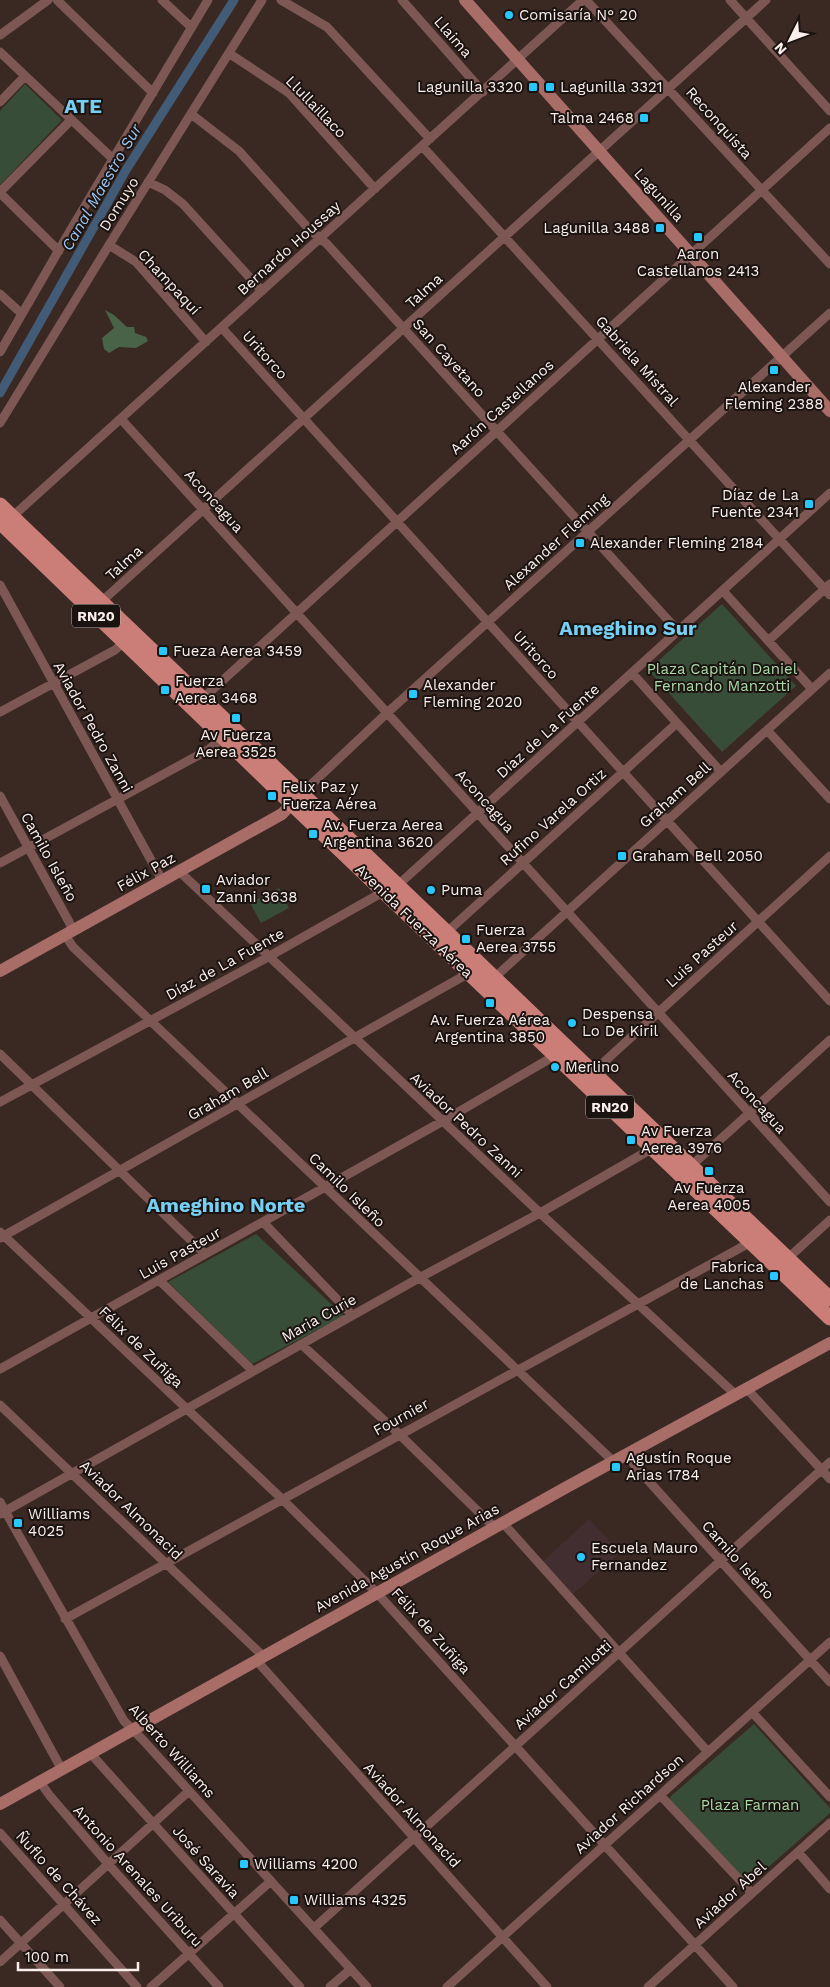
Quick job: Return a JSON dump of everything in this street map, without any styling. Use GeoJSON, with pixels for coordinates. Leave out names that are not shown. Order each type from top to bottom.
{"type":"FeatureCollection","features":[{"type":"Feature","properties":{"kind":"main road","name":"Lagunilla"},"geometry":{"type":"LineString","coordinates":[[465,0],[830,411]]}},
{"type":"Feature","properties":{"kind":"main road","name":"Avenida Fuerza Aérea"},"geometry":{"type":"LineString","coordinates":[[0,505],[6,520],[124,642],[198,703],[224,737],[398,885],[691,1166],[783,1263],[830,1318]]}},
{"type":"Feature","properties":{"kind":"main road","name":"Avenida Fuerza Aérea"},"geometry":{"type":"LineString","coordinates":[[6,520],[101,602],[198,703],[297,799],[383,892],[751,1242],[783,1263],[830,1299]]}},
{"type":"Feature","properties":{"kind":"main road","name":"Félix Paz"},"geometry":{"type":"LineString","coordinates":[[0,971],[163,882],[282,814],[297,799]]}},
{"type":"Feature","properties":{"kind":"main road","name":"Avenida Agustín Roque Arias"},"geometry":{"type":"LineString","coordinates":[[0,1804],[627,1454],[830,1343]]}},
{"type":"Feature","properties":{"kind":"street"},"geometry":{"type":"LineString","coordinates":[[0,36],[48,0]]}},
{"type":"Feature","properties":{"kind":"street"},"geometry":{"type":"LineString","coordinates":[[57,0],[153,93]]}},
{"type":"Feature","properties":{"kind":"street"},"geometry":{"type":"LineString","coordinates":[[162,0],[191,27]]}},
{"type":"Feature","properties":{"kind":"street","name":"Domuyo"},"geometry":{"type":"LineString","coordinates":[[0,352],[208,0]]}},
{"type":"Feature","properties":{"kind":"street","name":"Domuyo"},"geometry":{"type":"LineString","coordinates":[[0,423],[262,0]]}},
{"type":"Feature","properties":{"kind":"street","name":"Gabriela Mistral"},"geometry":{"type":"LineString","coordinates":[[281,0],[327,27],[334,34],[505,236],[779,539],[828,590]]}},
{"type":"Feature","properties":{"kind":"street","name":"Llaima"},"geometry":{"type":"LineString","coordinates":[[402,0],[483,92]]}},
{"type":"Feature","properties":{"kind":"street","name":"Bernardo Houssay"},"geometry":{"type":"LineString","coordinates":[[6,520],[121,419],[585,0]]}},
{"type":"Feature","properties":{"kind":"street","name":"Reconquista"},"geometry":{"type":"LineString","coordinates":[[585,0],[830,264]]}},
{"type":"Feature","properties":{"kind":"street"},"geometry":{"type":"LineString","coordinates":[[730,0],[830,111]]}},
{"type":"Feature","properties":{"kind":"street","name":"Talma"},"geometry":{"type":"LineString","coordinates":[[101,602],[766,0]]}},
{"type":"Feature","properties":{"kind":"street"},"geometry":{"type":"LineString","coordinates":[[0,52],[113,159]]}},
{"type":"Feature","properties":{"kind":"street","name":"Llullaillaco"},"geometry":{"type":"LineString","coordinates":[[230,54],[289,93],[374,189]]}},
{"type":"Feature","properties":{"kind":"street"},"geometry":{"type":"LineString","coordinates":[[0,102],[24,76]]}},
{"type":"Feature","properties":{"kind":"street","name":"San Cayetano"},"geometry":{"type":"LineString","coordinates":[[191,114],[239,151],[309,229],[320,238],[403,328],[678,631]]}},
{"type":"Feature","properties":{"kind":"street"},"geometry":{"type":"LineString","coordinates":[[59,251],[0,193],[71,120]]}},
{"type":"Feature","properties":{"kind":"street","name":"Aarón Castellanos"},"geometry":{"type":"LineString","coordinates":[[198,703],[830,128]]}},
{"type":"Feature","properties":{"kind":"street"},"geometry":{"type":"LineString","coordinates":[[148,182],[165,190],[183,204],[262,291]]}},
{"type":"Feature","properties":{"kind":"street","name":"Champaquí"},"geometry":{"type":"LineString","coordinates":[[109,245],[136,262],[206,342]]}},
{"type":"Feature","properties":{"kind":"street"},"geometry":{"type":"LineString","coordinates":[[0,294],[22,314]]}},
{"type":"Feature","properties":{"kind":"street","name":"Alexander Fleming"},"geometry":{"type":"LineString","coordinates":[[297,799],[387,713],[830,313]]}},
{"type":"Feature","properties":{"kind":"street","name":"Uritorco"},"geometry":{"type":"LineString","coordinates":[[222,328],[830,1002]]}},
{"type":"Feature","properties":{"kind":"street","name":"Aconcagua"},"geometry":{"type":"LineString","coordinates":[[121,419],[830,1202]]}},
{"type":"Feature","properties":{"kind":"street","name":"Díaz de La Fuente"},"geometry":{"type":"LineString","coordinates":[[0,1102],[398,885],[830,493]]}},
{"type":"Feature","properties":{"kind":"street","name":"Aviador Pedro Zanni"},"geometry":{"type":"LineString","coordinates":[[0,585],[163,882]]}},
{"type":"Feature","properties":{"kind":"street"},"geometry":{"type":"LineString","coordinates":[[768,641],[828,590]]}},
{"type":"Feature","properties":{"kind":"street"},"geometry":{"type":"LineString","coordinates":[[723,591],[812,689]]}},
{"type":"Feature","properties":{"kind":"street"},"geometry":{"type":"LineString","coordinates":[[0,712],[115,650],[124,642]]}},
{"type":"Feature","properties":{"kind":"street"},"geometry":{"type":"LineString","coordinates":[[632,673],[721,772]]}},
{"type":"Feature","properties":{"kind":"street","name":"Graham Bell"},"geometry":{"type":"LineString","coordinates":[[494,978],[830,673]]}},
{"type":"Feature","properties":{"kind":"street","name":"Rufino Varela Ortiz"},"geometry":{"type":"LineString","coordinates":[[447,932],[677,723]]}},
{"type":"Feature","properties":{"kind":"street"},"geometry":{"type":"LineString","coordinates":[[767,730],[830,799]]}},
{"type":"Feature","properties":{"kind":"street"},"geometry":{"type":"LineString","coordinates":[[0,863],[208,750],[224,737]]}},
{"type":"Feature","properties":{"kind":"street","name":"Camilo Isleño"},"geometry":{"type":"LineString","coordinates":[[0,796],[28,847],[69,933],[73,947],[326,1187],[418,1278],[614,1462]]}},
{"type":"Feature","properties":{"kind":"street","name":"Luis Pasteur"},"geometry":{"type":"LineString","coordinates":[[593,1072],[830,856]]}},
{"type":"Feature","properties":{"kind":"street","name":"Aviador Pedro Zanni"},"geometry":{"type":"LineString","coordinates":[[180,872],[540,1213],[639,1304],[741,1392],[830,1479]]}},
{"type":"Feature","properties":{"kind":"street","name":"Graham Bell"},"geometry":{"type":"LineString","coordinates":[[1,1235],[120,1171],[469,972]]}},
{"type":"Feature","properties":{"kind":"street"},"geometry":{"type":"LineString","coordinates":[[691,1166],[830,1040]]}},
{"type":"Feature","properties":{"kind":"street"},"geometry":{"type":"LineString","coordinates":[[0,1054],[205,1254]]}},
{"type":"Feature","properties":{"kind":"street","name":"Luis Pasteur"},"geometry":{"type":"LineString","coordinates":[[0,1369],[443,1122],[556,1056]]}},
{"type":"Feature","properties":{"kind":"street","name":"Maria Curie"},"geometry":{"type":"LineString","coordinates":[[2,1512],[418,1278],[540,1213],[653,1148]]}},
{"type":"Feature","properties":{"kind":"street"},"geometry":{"type":"LineString","coordinates":[[783,1263],[830,1220]]}},
{"type":"Feature","properties":{"kind":"street"},"geometry":{"type":"LineString","coordinates":[[262,1222],[352,1315]]}},
{"type":"Feature","properties":{"kind":"street","name":"Félix de Zuñiga"},"geometry":{"type":"LineString","coordinates":[[1,1235],[282,1499],[377,1593],[732,1987]]}},
{"type":"Feature","properties":{"kind":"street","name":"Fournier"},"geometry":{"type":"LineString","coordinates":[[65,1619],[751,1242]]}},
{"type":"Feature","properties":{"kind":"street"},"geometry":{"type":"LineString","coordinates":[[159,1280],[253,1371]]}},
{"type":"Feature","properties":{"kind":"street"},"geometry":{"type":"LineString","coordinates":[[301,1344],[499,1526],[619,1652],[708,1752]]}},
{"type":"Feature","properties":{"kind":"street","name":"Aviador Almonacid"},"geometry":{"type":"LineString","coordinates":[[0,1405],[167,1564],[260,1659],[414,1838],[547,1987]]}},
{"type":"Feature","properties":{"kind":"street","name":"Camilo Isleño"},"geometry":{"type":"LineString","coordinates":[[627,1454],[636,1467],[830,1682]]}},
{"type":"Feature","properties":{"kind":"street","name":"Aviador Camilotti"},"geometry":{"type":"LineString","coordinates":[[314,1928],[830,1462]]}},
{"type":"Feature","properties":{"kind":"street","name":"Alberto Williams"},"geometry":{"type":"LineString","coordinates":[[0,1502],[2,1512],[124,1721],[367,1987]]}},
{"type":"Feature","properties":{"kind":"street","name":"Aviador Richardson"},"geometry":{"type":"LineString","coordinates":[[447,1987],[830,1642]]}},
{"type":"Feature","properties":{"kind":"street"},"geometry":{"type":"LineString","coordinates":[[0,1656],[62,1770]]}},
{"type":"Feature","properties":{"kind":"street"},"geometry":{"type":"LineString","coordinates":[[752,1712],[830,1797]]}},
{"type":"Feature","properties":{"kind":"street","name":"José Saravia"},"geometry":{"type":"LineString","coordinates":[[91,1754],[300,1987]]}},
{"type":"Feature","properties":{"kind":"street","name":"Antonio Arenales Uriburu"},"geometry":{"type":"LineString","coordinates":[[40,1782],[109,1864],[219,1987]]}},
{"type":"Feature","properties":{"kind":"street"},"geometry":{"type":"LineString","coordinates":[[0,1962],[189,1792]]}},
{"type":"Feature","properties":{"kind":"street"},"geometry":{"type":"LineString","coordinates":[[660,1794],[752,1894]]}},
{"type":"Feature","properties":{"kind":"street","name":"Aviador Abel"},"geometry":{"type":"LineString","coordinates":[[648,1987],[830,1823]]}},
{"type":"Feature","properties":{"kind":"street","name":"Ñuflo de Chávez"},"geometry":{"type":"LineString","coordinates":[[0,1833],[137,1987]]}},
{"type":"Feature","properties":{"kind":"street"},"geometry":{"type":"LineString","coordinates":[[798,1852],[830,1888]]}},
{"type":"Feature","properties":{"kind":"street"},"geometry":{"type":"LineString","coordinates":[[151,1987],[271,1881]]}},
{"type":"Feature","properties":{"kind":"street"},"geometry":{"type":"LineString","coordinates":[[0,1920],[60,1987]]}},
{"type":"Feature","properties":{"kind":"street"},"geometry":{"type":"LineString","coordinates":[[330,1987],[351,1969]]}},
{"type":"Feature","properties":{"kind":"shaded area","name":"Escuela Mauro Fernandez"},"geometry":{"type":"Polygon","coordinates":[[[589,1519],[620,1552],[572,1595],[542,1562],[589,1519]]]}},
{"type":"Feature","properties":{"kind":"green space"},"geometry":{"type":"Polygon","coordinates":[[[25,84],[62,120],[0,185],[0,111],[25,84]]]}},
{"type":"Feature","properties":{"kind":"green space"},"geometry":{"type":"Polygon","coordinates":[[[105,310],[114,315],[127,327],[134,327],[135,333],[146,337],[148,341],[136,348],[119,347],[109,353],[104,349],[102,338],[114,328],[105,310]]]}},
{"type":"Feature","properties":{"kind":"green space","name":"Plaza Capitán Daniel Fernando Manzotti"},"geometry":{"type":"Polygon","coordinates":[[[722,604],[796,686],[722,752],[648,670],[722,604]]]}},
{"type":"Feature","properties":{"kind":"green space"},"geometry":{"type":"Polygon","coordinates":[[[279,888],[289,908],[261,923],[250,903],[279,888]]]}},
{"type":"Feature","properties":{"kind":"green space"},"geometry":{"type":"Polygon","coordinates":[[[256,1234],[344,1316],[252,1364],[168,1282],[256,1234]]]}},
{"type":"Feature","properties":{"kind":"green space","name":"Plaza Farman"},"geometry":{"type":"Polygon","coordinates":[[[754,1724],[830,1808],[830,1813],[748,1885],[671,1801],[670,1797],[754,1724]]]}},
{"type":"Feature","properties":{"kind":"waterway","name":"Canal Maestro Sur"},"geometry":{"type":"LineString","coordinates":[[0,393],[126,170],[234,0]]}},
{"type":"Feature","properties":{"kind":"place","name":"Comisaría N° 20"},"geometry":{"type":"Point","coordinates":[509,15]}},
{"type":"Feature","properties":{"kind":"place","name":"Lagunilla 3320"},"geometry":{"type":"Point","coordinates":[533,87]}},
{"type":"Feature","properties":{"kind":"place","name":"Lagunilla 3321"},"geometry":{"type":"Point","coordinates":[550,87]}},
{"type":"Feature","properties":{"kind":"place","name":"Talma 2468"},"geometry":{"type":"Point","coordinates":[644,118]}},
{"type":"Feature","properties":{"kind":"place","name":"Lagunilla 3488"},"geometry":{"type":"Point","coordinates":[660,228]}},
{"type":"Feature","properties":{"kind":"place","name":"Aaron Castellanos 2413"},"geometry":{"type":"Point","coordinates":[698,237]}},
{"type":"Feature","properties":{"kind":"place","name":"Alexander Fleming 2388"},"geometry":{"type":"Point","coordinates":[774,370]}},
{"type":"Feature","properties":{"kind":"place","name":"Díaz de La Fuente 2341"},"geometry":{"type":"Point","coordinates":[809,504]}},
{"type":"Feature","properties":{"kind":"place","name":"Alexander Fleming 2184"},"geometry":{"type":"Point","coordinates":[580,543]}},
{"type":"Feature","properties":{"kind":"place","name":"Fueza Aerea 3459"},"geometry":{"type":"Point","coordinates":[163,651]}},
{"type":"Feature","properties":{"kind":"place","name":"Fuerza Aerea 3468"},"geometry":{"type":"Point","coordinates":[165,690]}},
{"type":"Feature","properties":{"kind":"place","name":"Alexander Fleming 2020"},"geometry":{"type":"Point","coordinates":[413,694]}},
{"type":"Feature","properties":{"kind":"place","name":"Av Fuerza Aerea 3525"},"geometry":{"type":"Point","coordinates":[236,718]}},
{"type":"Feature","properties":{"kind":"place","name":"Felix Paz y Fuerza Aérea"},"geometry":{"type":"Point","coordinates":[272,796]}},
{"type":"Feature","properties":{"kind":"place","name":"Av. Fuerza Aerea Argentina 3620"},"geometry":{"type":"Point","coordinates":[313,834]}},
{"type":"Feature","properties":{"kind":"place","name":"Graham Bell 2050"},"geometry":{"type":"Point","coordinates":[622,856]}},
{"type":"Feature","properties":{"kind":"place","name":"Aviador Zanni 3638"},"geometry":{"type":"Point","coordinates":[206,889]}},
{"type":"Feature","properties":{"kind":"place","name":"Puma"},"geometry":{"type":"Point","coordinates":[431,890]}},
{"type":"Feature","properties":{"kind":"place","name":"Fuerza Aerea 3755"},"geometry":{"type":"Point","coordinates":[466,939]}},
{"type":"Feature","properties":{"kind":"place","name":"Av. Fuerza Aérea Argentina 3850"},"geometry":{"type":"Point","coordinates":[490,1003]}},
{"type":"Feature","properties":{"kind":"place","name":"Despensa Lo De Kiril"},"geometry":{"type":"Point","coordinates":[572,1023]}},
{"type":"Feature","properties":{"kind":"place","name":"Merlino"},"geometry":{"type":"Point","coordinates":[555,1067]}},
{"type":"Feature","properties":{"kind":"place","name":"Av Fuerza Aerea 3976"},"geometry":{"type":"Point","coordinates":[631,1140]}},
{"type":"Feature","properties":{"kind":"place","name":"Av Fuerza Aerea 4005"},"geometry":{"type":"Point","coordinates":[709,1171]}},
{"type":"Feature","properties":{"kind":"place","name":"Fabrica de Lanchas"},"geometry":{"type":"Point","coordinates":[774,1276]}},
{"type":"Feature","properties":{"kind":"place","name":"Agustín Roque Arias 1784"},"geometry":{"type":"Point","coordinates":[616,1467]}},
{"type":"Feature","properties":{"kind":"place","name":"Williams 4025"},"geometry":{"type":"Point","coordinates":[18,1523]}},
{"type":"Feature","properties":{"kind":"place","name":"Escuela Mauro Fernandez"},"geometry":{"type":"Point","coordinates":[581,1557]}},
{"type":"Feature","properties":{"kind":"place","name":"Williams 4200"},"geometry":{"type":"Point","coordinates":[244,1864]}},
{"type":"Feature","properties":{"kind":"place","name":"Williams 4325"},"geometry":{"type":"Point","coordinates":[294,1900]}},
{"type":"Feature","properties":{"kind":"district","name":"ATE"},"geometry":{"type":"Point","coordinates":[83,106]}},
{"type":"Feature","properties":{"kind":"district","name":"Ameghino Sur"},"geometry":{"type":"Point","coordinates":[628,628]}},
{"type":"Feature","properties":{"kind":"district","name":"Ameghino Norte"},"geometry":{"type":"Point","coordinates":[226,1205]}}]}
